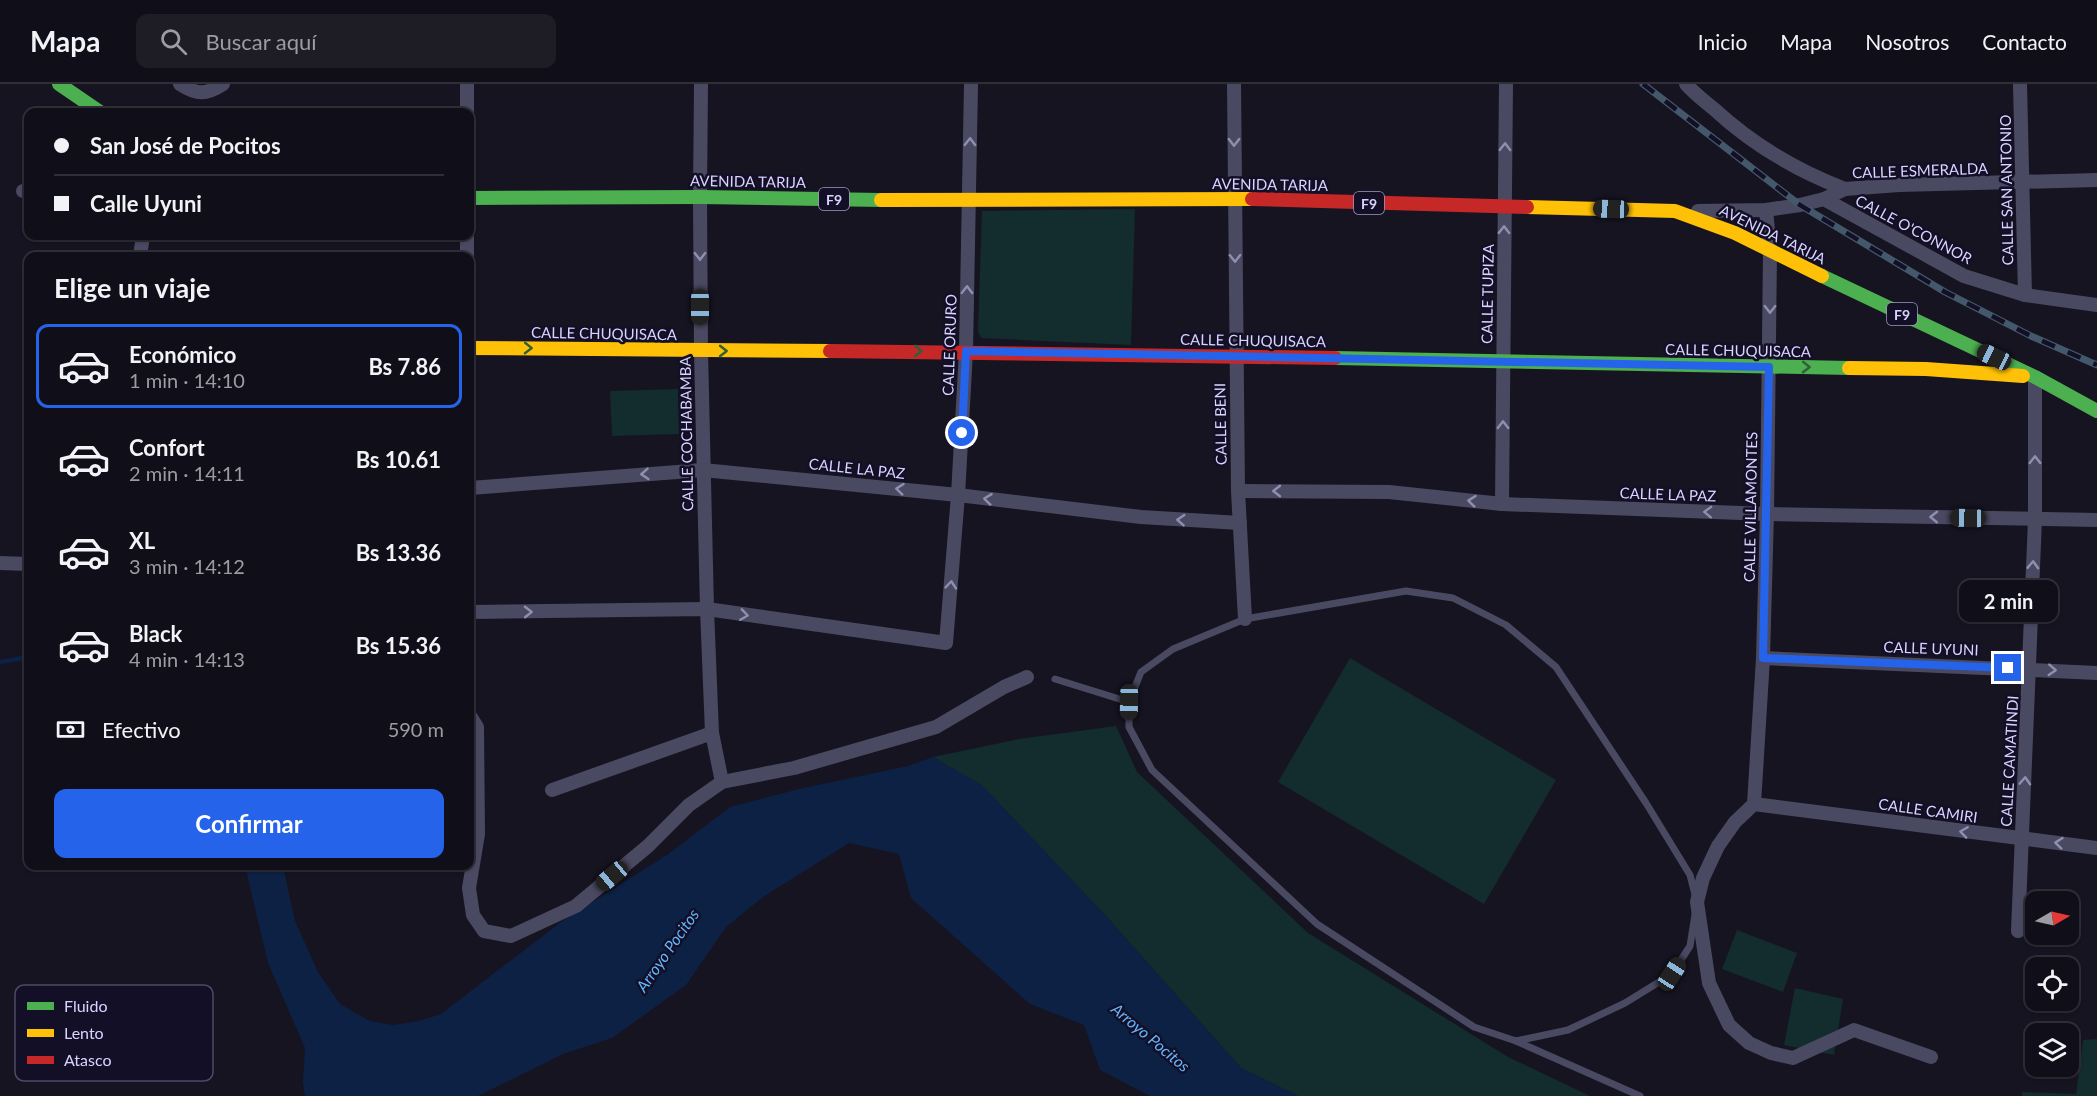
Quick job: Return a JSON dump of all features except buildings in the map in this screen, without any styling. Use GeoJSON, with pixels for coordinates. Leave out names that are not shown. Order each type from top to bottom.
{"type":"FeatureCollection","features":[{"type":"Feature","properties":{"kind":"main road"},"geometry":{"type":"LineString","coordinates":[[59,84],[94,108]]}},
{"type":"Feature","properties":{"kind":"main road","name":"AVENIDA TARIJA"},"geometry":{"type":"LineString","coordinates":[[474,198],[1234,200],[1675,211],[1740,233],[1770,251],[2035,376],[2097,411]]}},
{"type":"Feature","properties":{"kind":"main road","name":"CALLE CHUQUISACA"},"geometry":{"type":"LineString","coordinates":[[474,348],[966,351],[1926,369],[2035,376]]}},
{"type":"Feature","properties":{"kind":"main road"},"geometry":{"type":"LineString","coordinates":[[2035,376],[2097,396]]}},
{"type":"Feature","properties":{"kind":"street"},"geometry":{"type":"LineString","coordinates":[[180,84],[192,92],[210,92],[223,84]]}},
{"type":"Feature","properties":{"kind":"street"},"geometry":{"type":"LineString","coordinates":[[467,84],[467,108]]}},
{"type":"Feature","properties":{"kind":"street","name":"CALLE COCHABAMBA"},"geometry":{"type":"LineString","coordinates":[[701,84],[699,197],[707,609],[712,733],[722,782]]}},
{"type":"Feature","properties":{"kind":"street","name":"CALLE ORURO"},"geometry":{"type":"LineString","coordinates":[[707,609],[946,644],[958,495],[966,351],[970,84]]}},
{"type":"Feature","properties":{"kind":"street","name":"CALLE BENI"},"geometry":{"type":"LineString","coordinates":[[1234,84],[1238,491],[1245,619]]}},
{"type":"Feature","properties":{"kind":"street","name":"CALLE TUPIZA"},"geometry":{"type":"LineString","coordinates":[[1502,504],[1506,84]]}},
{"type":"Feature","properties":{"kind":"street"},"geometry":{"type":"LineString","coordinates":[[1686,84],[1739,132],[1778,158],[1814,177],[1845,189]]}},
{"type":"Feature","properties":{"kind":"street","name":"CALLE SAN ANTONIO"},"geometry":{"type":"LineString","coordinates":[[2020,84],[2025,295]]}},
{"type":"Feature","properties":{"kind":"street","name":"CALLE ESMERALDA"},"geometry":{"type":"LineString","coordinates":[[1675,211],[1766,210],[1824,199],[1845,189],[1899,185],[2097,180]]}},
{"type":"Feature","properties":{"kind":"street","name":"CALLE O'CONNOR"},"geometry":{"type":"LineString","coordinates":[[1824,199],[1964,276],[2025,295],[2097,305]]}},
{"type":"Feature","properties":{"kind":"street","name":"CALLE VILLAMONTES"},"geometry":{"type":"LineString","coordinates":[[1754,804],[1763,658],[1767,514],[1770,251],[1766,210]]}},
{"type":"Feature","properties":{"kind":"street","name":"CALLE CAMATINDI"},"geometry":{"type":"LineString","coordinates":[[2018,931],[2035,519],[2035,376]]}},
{"type":"Feature","properties":{"kind":"street","name":"CALLE LA PAZ"},"geometry":{"type":"LineString","coordinates":[[474,488],[703,470],[958,495],[1141,517],[1240,523]]}},
{"type":"Feature","properties":{"kind":"street","name":"CALLE LA PAZ"},"geometry":{"type":"LineString","coordinates":[[1238,491],[1389,492],[1502,504],[1767,514],[2097,520]]}},
{"type":"Feature","properties":{"kind":"street"},"geometry":{"type":"LineString","coordinates":[[0,563],[24,564]]}},
{"type":"Feature","properties":{"kind":"street"},"geometry":{"type":"LineString","coordinates":[[474,612],[707,609]]}},
{"type":"Feature","properties":{"kind":"street","name":"CALLE UYUNI"},"geometry":{"type":"LineString","coordinates":[[1763,658],[2097,673]]}},
{"type":"Feature","properties":{"kind":"street"},"geometry":{"type":"LineString","coordinates":[[472,870],[469,888],[473,915],[484,931],[511,936],[576,906],[648,846],[689,806],[722,782],[794,768],[936,727],[1004,687],[1027,677]]}},
{"type":"Feature","properties":{"kind":"street"},"geometry":{"type":"LineString","coordinates":[[474,722],[477,727],[478,834],[474,858]]}},
{"type":"Feature","properties":{"kind":"street"},"geometry":{"type":"LineString","coordinates":[[552,790],[712,733]]}},
{"type":"Feature","properties":{"kind":"street"},"geometry":{"type":"LineString","coordinates":[[1754,804],[1735,822],[1718,846],[1703,878],[1698,902],[1709,983],[1729,1025],[1749,1043],[1771,1053],[1793,1058],[1854,1030],[1931,1057]]}},
{"type":"Feature","properties":{"kind":"street","name":"CALLE CAMIRI"},"geometry":{"type":"LineString","coordinates":[[1754,804],[2097,848]]}},
{"type":"Feature","properties":{"kind":"lane"},"geometry":{"type":"LineString","coordinates":[[1516,1041],[1568,1030],[1625,1003],[1672,974],[1690,946],[1698,902],[1690,875],[1646,803],[1556,667],[1506,625],[1453,598],[1406,591],[1245,619],[1173,649],[1141,672],[1129,702],[1129,727],[1152,770],[1317,924],[1474,1027],[1516,1041],[1640,1096]]}},
{"type":"Feature","properties":{"kind":"lane"},"geometry":{"type":"LineString","coordinates":[[1055,679],[1129,702]]}},
{"type":"Feature","properties":{"kind":"green space"},"geometry":{"type":"Polygon","coordinates":[[[1135,209],[1131,345],[981,338],[978,331],[982,211],[1135,209]]]}},
{"type":"Feature","properties":{"kind":"green space"},"geometry":{"type":"Polygon","coordinates":[[[678,389],[679,434],[612,436],[610,391],[678,389]]]}},
{"type":"Feature","properties":{"kind":"green space"},"geometry":{"type":"Polygon","coordinates":[[[1350,658],[1556,780],[1484,904],[1278,782],[1350,658]]]}},
{"type":"Feature","properties":{"kind":"green space"},"geometry":{"type":"Polygon","coordinates":[[[1116,726],[1137,772],[1308,933],[1508,1057],[1590,1096],[1298,1096],[1241,1068],[1104,914],[982,786],[933,757],[1019,739],[1116,726]]]}},
{"type":"Feature","properties":{"kind":"green space"},"geometry":{"type":"Polygon","coordinates":[[[1737,930],[1797,953],[1783,992],[1722,969],[1737,930]]]}},
{"type":"Feature","properties":{"kind":"green space"},"geometry":{"type":"Polygon","coordinates":[[[1795,988],[1843,999],[1834,1055],[1784,1045],[1795,988]]]}},
{"type":"Feature","properties":{"kind":"green space"},"geometry":{"type":"Polygon","coordinates":[[[2097,1039],[2097,1096],[2022,1096],[2022,1092],[2076,1094],[2083,1040],[2097,1039]]]}},
{"type":"Feature","properties":{"kind":"water"},"geometry":{"type":"Polygon","coordinates":[[[933,757],[982,785],[1104,914],[1241,1068],[1298,1096],[1150,1096],[1100,1070],[1084,1025],[1030,1004],[911,898],[899,854],[849,843],[763,897],[726,927],[686,985],[612,1038],[563,1054],[478,1096],[305,1096],[303,1082],[305,1048],[268,963],[246,870],[284,870],[295,921],[318,972],[340,1004],[370,1021],[393,1025],[419,1021],[441,1014],[561,922],[667,855],[730,807],[799,789],[908,766],[933,757]]]}},
{"type":"Feature","properties":{"kind":"waterway","name":"Arroyo Pocitos"},"geometry":{"type":"LineString","coordinates":[[0,662],[24,658]]}},
{"type":"Feature","properties":{"kind":"railway"},"geometry":{"type":"LineString","coordinates":[[1643,84],[1800,205],[1945,292],[2031,336],[2097,365]]}},
{"type":"Feature","properties":{"kind":"traffic: fast"},"geometry":{"type":"LineString","coordinates":[[59,84],[94,108]]}},
{"type":"Feature","properties":{"kind":"traffic: fast"},"geometry":{"type":"LineString","coordinates":[[474,198],[700,197],[881,200]]}},
{"type":"Feature","properties":{"kind":"traffic: fast"},"geometry":{"type":"LineString","coordinates":[[1822,276],[2035,377],[2097,411]]}},
{"type":"Feature","properties":{"kind":"traffic: fast"},"geometry":{"type":"LineString","coordinates":[[1335,358],[1849,368]]}},
{"type":"Feature","properties":{"kind":"traffic: slow"},"geometry":{"type":"LineString","coordinates":[[881,200],[1252,199]]}},
{"type":"Feature","properties":{"kind":"traffic: slow"},"geometry":{"type":"LineString","coordinates":[[1527,207],[1675,211],[1735,233],[1822,276]]}},
{"type":"Feature","properties":{"kind":"traffic: slow"},"geometry":{"type":"LineString","coordinates":[[474,348],[830,351]]}},
{"type":"Feature","properties":{"kind":"traffic: slow"},"geometry":{"type":"LineString","coordinates":[[1849,368],[1926,369],[2023,376]]}},
{"type":"Feature","properties":{"kind":"traffic: jam"},"geometry":{"type":"LineString","coordinates":[[1252,199],[1527,207]]}},
{"type":"Feature","properties":{"kind":"traffic: jam"},"geometry":{"type":"LineString","coordinates":[[830,351],[1335,358]]}},
{"type":"Feature","properties":{"kind":"route"},"geometry":{"type":"LineString","coordinates":[[962,433],[966,351],[1769,367],[1763,658],[2008,668]]}}]}
